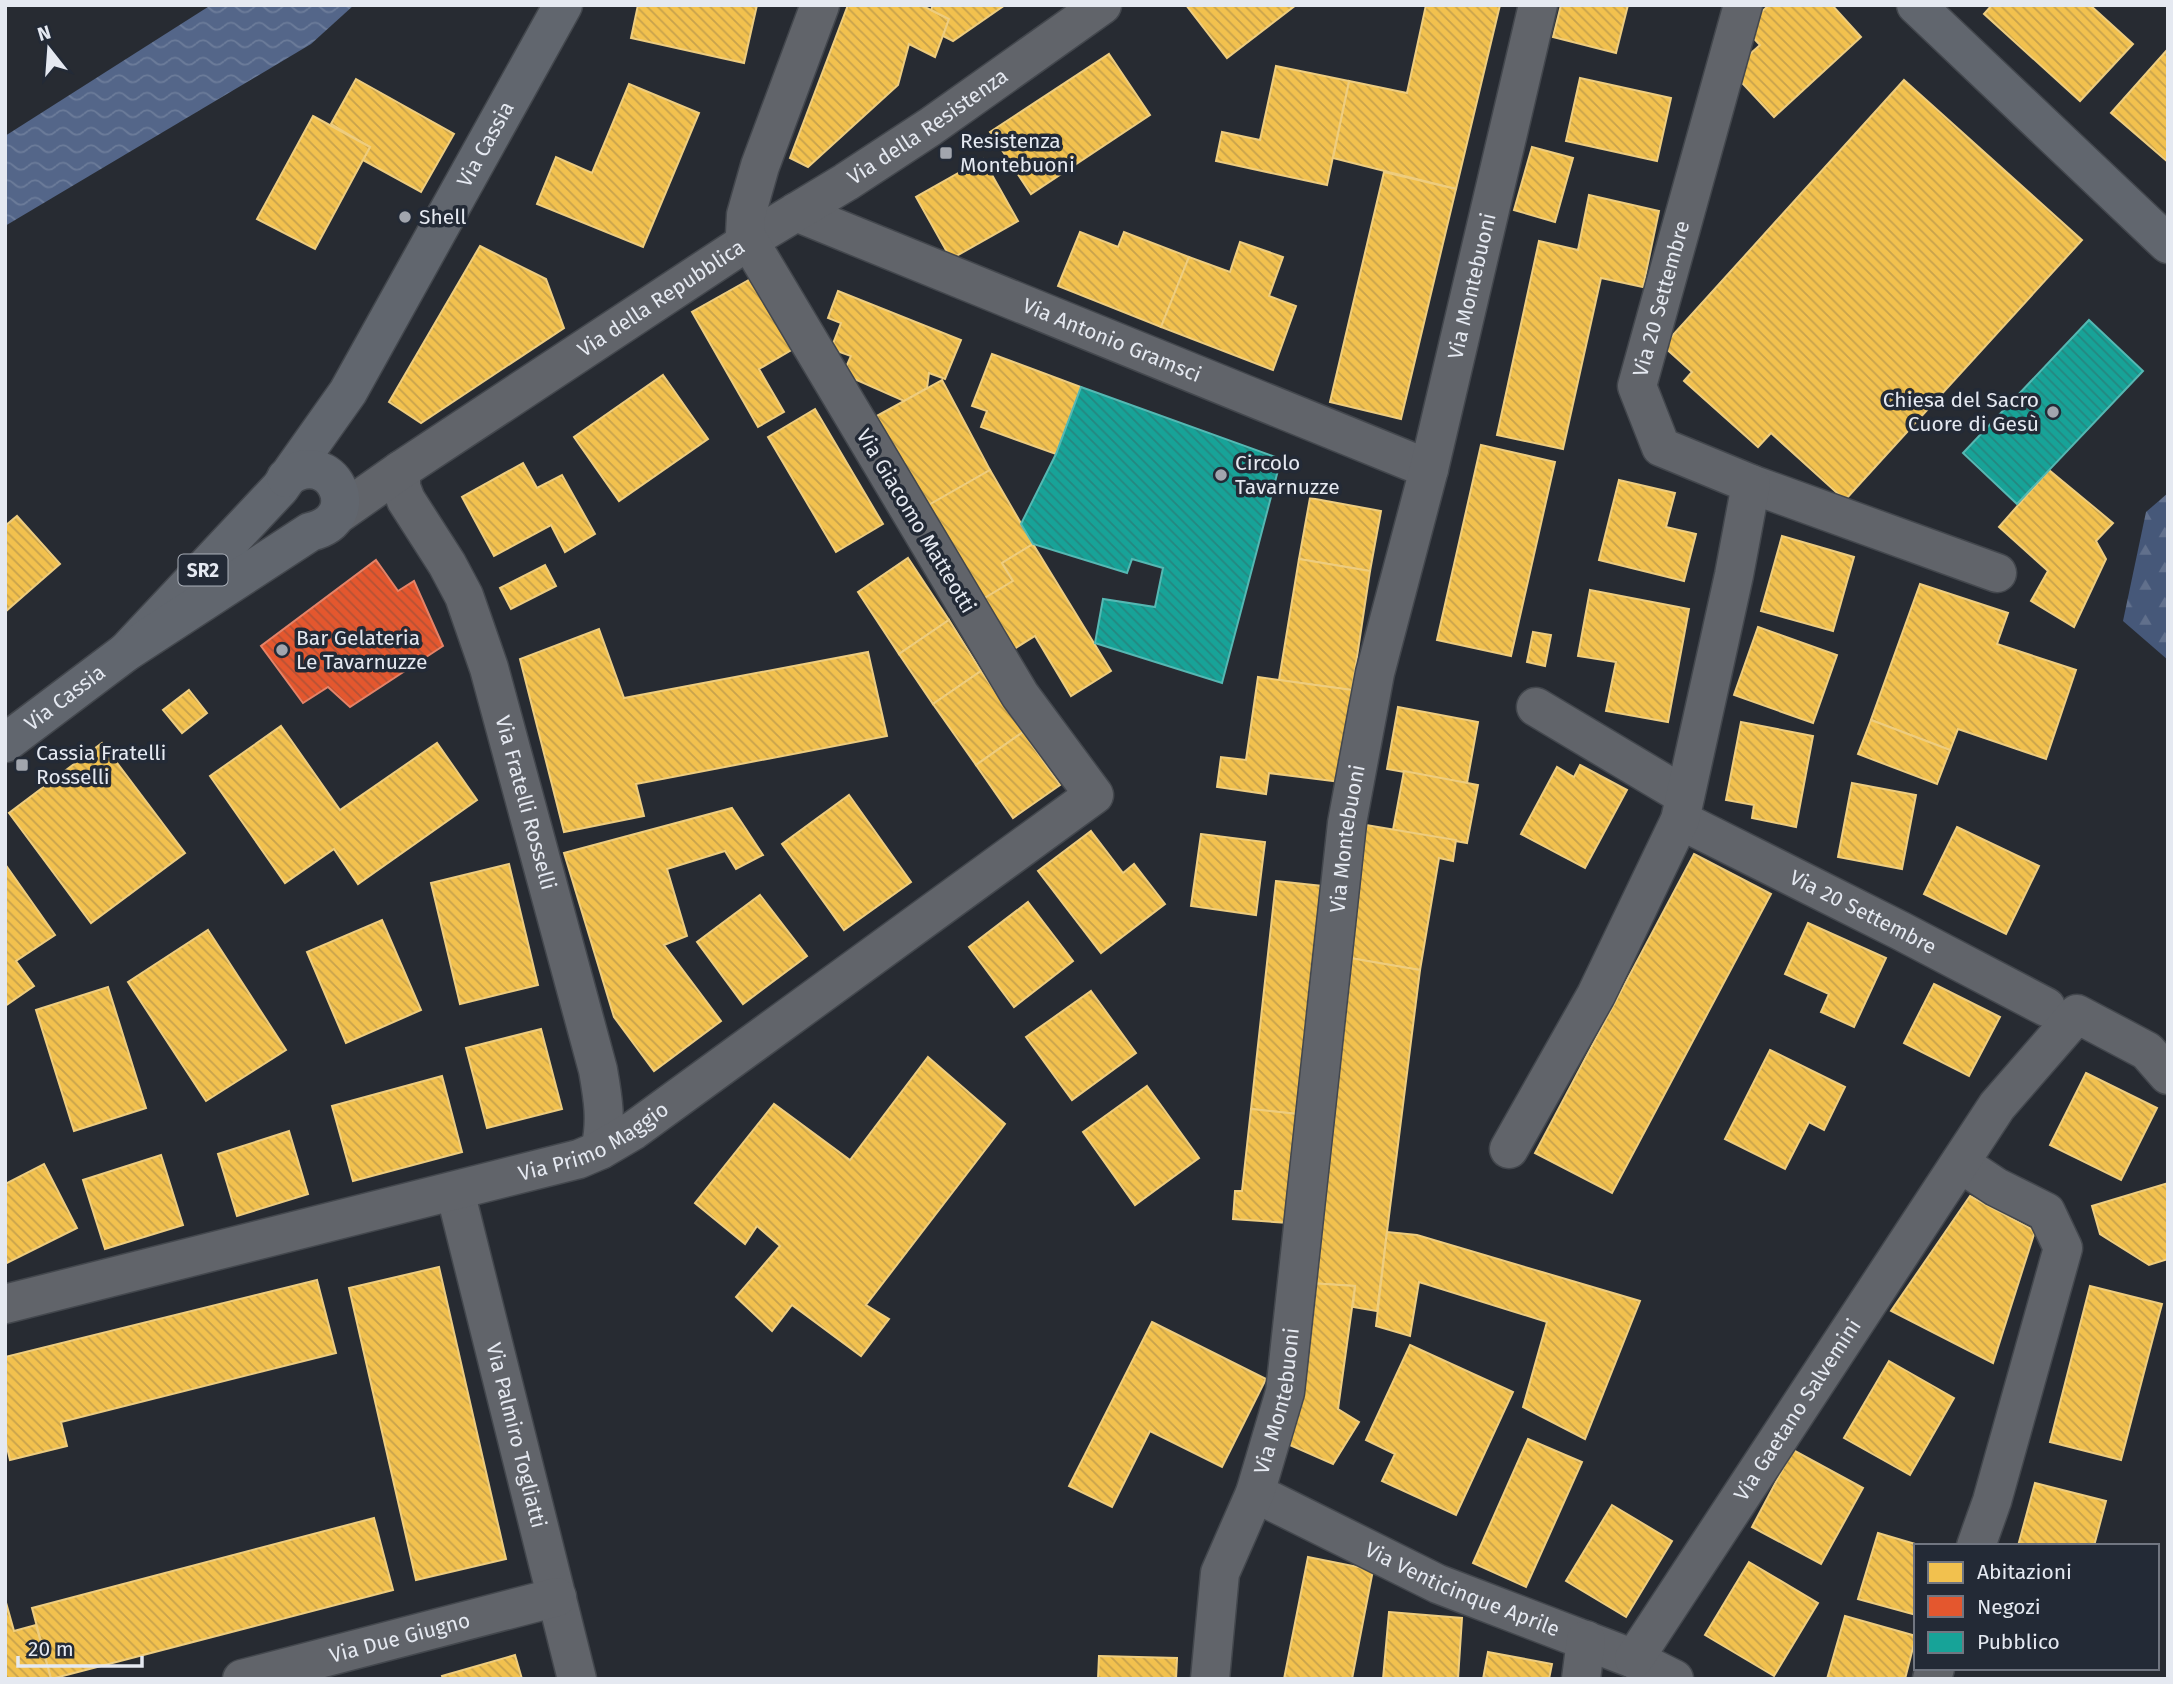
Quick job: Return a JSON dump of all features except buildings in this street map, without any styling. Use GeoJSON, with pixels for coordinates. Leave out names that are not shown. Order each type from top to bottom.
{"type":"FeatureCollection","features":[{"type":"Feature","properties":{"kind":"main road","name":"Via Cassia"},"geometry":{"type":"LineString","coordinates":[[126,652],[283,483],[348,392],[563,5]]}},
{"type":"Feature","properties":{"kind":"main road"},"geometry":{"type":"LineString","coordinates":[[1916,5],[2168,244]]}},
{"type":"Feature","properties":{"kind":"main road","name":"Via Cassia"},"geometry":{"type":"LineString","coordinates":[[5,743],[126,652],[326,509],[335,427],[348,392]]}},
{"type":"Feature","properties":{"kind":"main road"},"geometry":{"type":"LineString","coordinates":[[311,469],[324,472],[326,509],[299,531],[282,518],[278,508],[283,483],[296,471],[311,469]]}},
{"type":"Feature","properties":{"kind":"street","name":"Via della Repubblica"},"geometry":{"type":"LineString","coordinates":[[326,509],[401,470],[748,241],[744,225],[751,197],[820,5]]}},
{"type":"Feature","properties":{"kind":"street","name":"Via della Resistenza"},"geometry":{"type":"LineString","coordinates":[[748,241],[930,127],[1102,5]]}},
{"type":"Feature","properties":{"kind":"street","name":"Via Montebuoni"},"geometry":{"type":"LineString","coordinates":[[1210,1679],[1220,1573],[1255,1493],[1285,1392],[1347,824],[1375,673],[1429,469],[1538,5]]}},
{"type":"Feature","properties":{"kind":"street","name":"Via 20 Settembre"},"geometry":{"type":"LineString","coordinates":[[1743,5],[1637,386],[1661,447],[1751,484],[1997,573]]}},
{"type":"Feature","properties":{"kind":"street","name":"Via Antonio Gramsci"},"geometry":{"type":"LineString","coordinates":[[796,212],[1429,469]]}},
{"type":"Feature","properties":{"kind":"street","name":"Via Giacomo Matteotti"},"geometry":{"type":"LineString","coordinates":[[748,241],[1020,695],[1094,794]]}},
{"type":"Feature","properties":{"kind":"street","name":"Via della Repubblica"},"geometry":{"type":"LineString","coordinates":[[326,509],[436,447]]}},
{"type":"Feature","properties":{"kind":"street","name":"Via Fratelli Rosselli"},"geometry":{"type":"LineString","coordinates":[[401,470],[401,487],[406,500],[464,596],[489,668],[598,1070],[605,1106],[605,1130],[600,1150]]}},
{"type":"Feature","properties":{"kind":"street"},"geometry":{"type":"LineString","coordinates":[[1509,1149],[1596,995],[1682,808],[1734,575],[1751,484]]}},
{"type":"Feature","properties":{"kind":"street","name":"Via 20 Settembre"},"geometry":{"type":"LineString","coordinates":[[1536,707],[1682,808],[1901,931],[2046,1007]]}},
{"type":"Feature","properties":{"kind":"street","name":"Via Primo Maggio"},"geometry":{"type":"LineString","coordinates":[[5,1304],[579,1159],[600,1150],[634,1130],[1094,794]]}},
{"type":"Feature","properties":{"kind":"street","name":"Via Gaetano Salvemini"},"geometry":{"type":"LineString","coordinates":[[1634,1659],[1997,1107],[2077,1014],[2147,1051],[2168,1075]]}},
{"type":"Feature","properties":{"kind":"street"},"geometry":{"type":"LineString","coordinates":[[1960,1163],[1996,1187],[2046,1212],[2063,1248],[1996,1487],[1977,1544]]}},
{"type":"Feature","properties":{"kind":"street","name":"Via Palmiro Togliatti"},"geometry":{"type":"LineString","coordinates":[[455,1191],[577,1679]]}},
{"type":"Feature","properties":{"kind":"street","name":"Via Venticinque Aprile"},"geometry":{"type":"LineString","coordinates":[[1255,1493],[1438,1584],[1634,1659],[1674,1679]]}},
{"type":"Feature","properties":{"kind":"street","name":"Via Due Giugno"},"geometry":{"type":"LineString","coordinates":[[242,1679],[556,1597]]}},
{"type":"Feature","properties":{"kind":"street"},"geometry":{"type":"LineString","coordinates":[[1581,1679],[1586,1640]]}},
{"type":"Feature","properties":{"kind":"green space"},"geometry":{"type":"Polygon","coordinates":[[[2168,493],[2168,660],[2123,621],[2146,512],[2168,493]]]}},
{"type":"Feature","properties":{"kind":"water"},"geometry":{"type":"Polygon","coordinates":[[[211,5],[354,5],[311,44],[5,226],[5,136],[211,5]]]}},
{"type":"Feature","properties":{"kind":"place","name":"Resistenza Montebuoni"},"geometry":{"type":"Point","coordinates":[946,153]}},
{"type":"Feature","properties":{"kind":"place","name":"Shell"},"geometry":{"type":"Point","coordinates":[405,217]}},
{"type":"Feature","properties":{"kind":"place","name":"Chiesa del Sacro Cuore di Gesù"},"geometry":{"type":"Point","coordinates":[2053,412]}},
{"type":"Feature","properties":{"kind":"place","name":"Circolo Tavarnuzze"},"geometry":{"type":"Point","coordinates":[1221,475]}},
{"type":"Feature","properties":{"kind":"place","name":"Bar Gelateria Le Tavarnuzze"},"geometry":{"type":"Point","coordinates":[282,650]}},
{"type":"Feature","properties":{"kind":"place","name":"Cassia Fratelli Rosselli"},"geometry":{"type":"Point","coordinates":[22,765]}}]}
